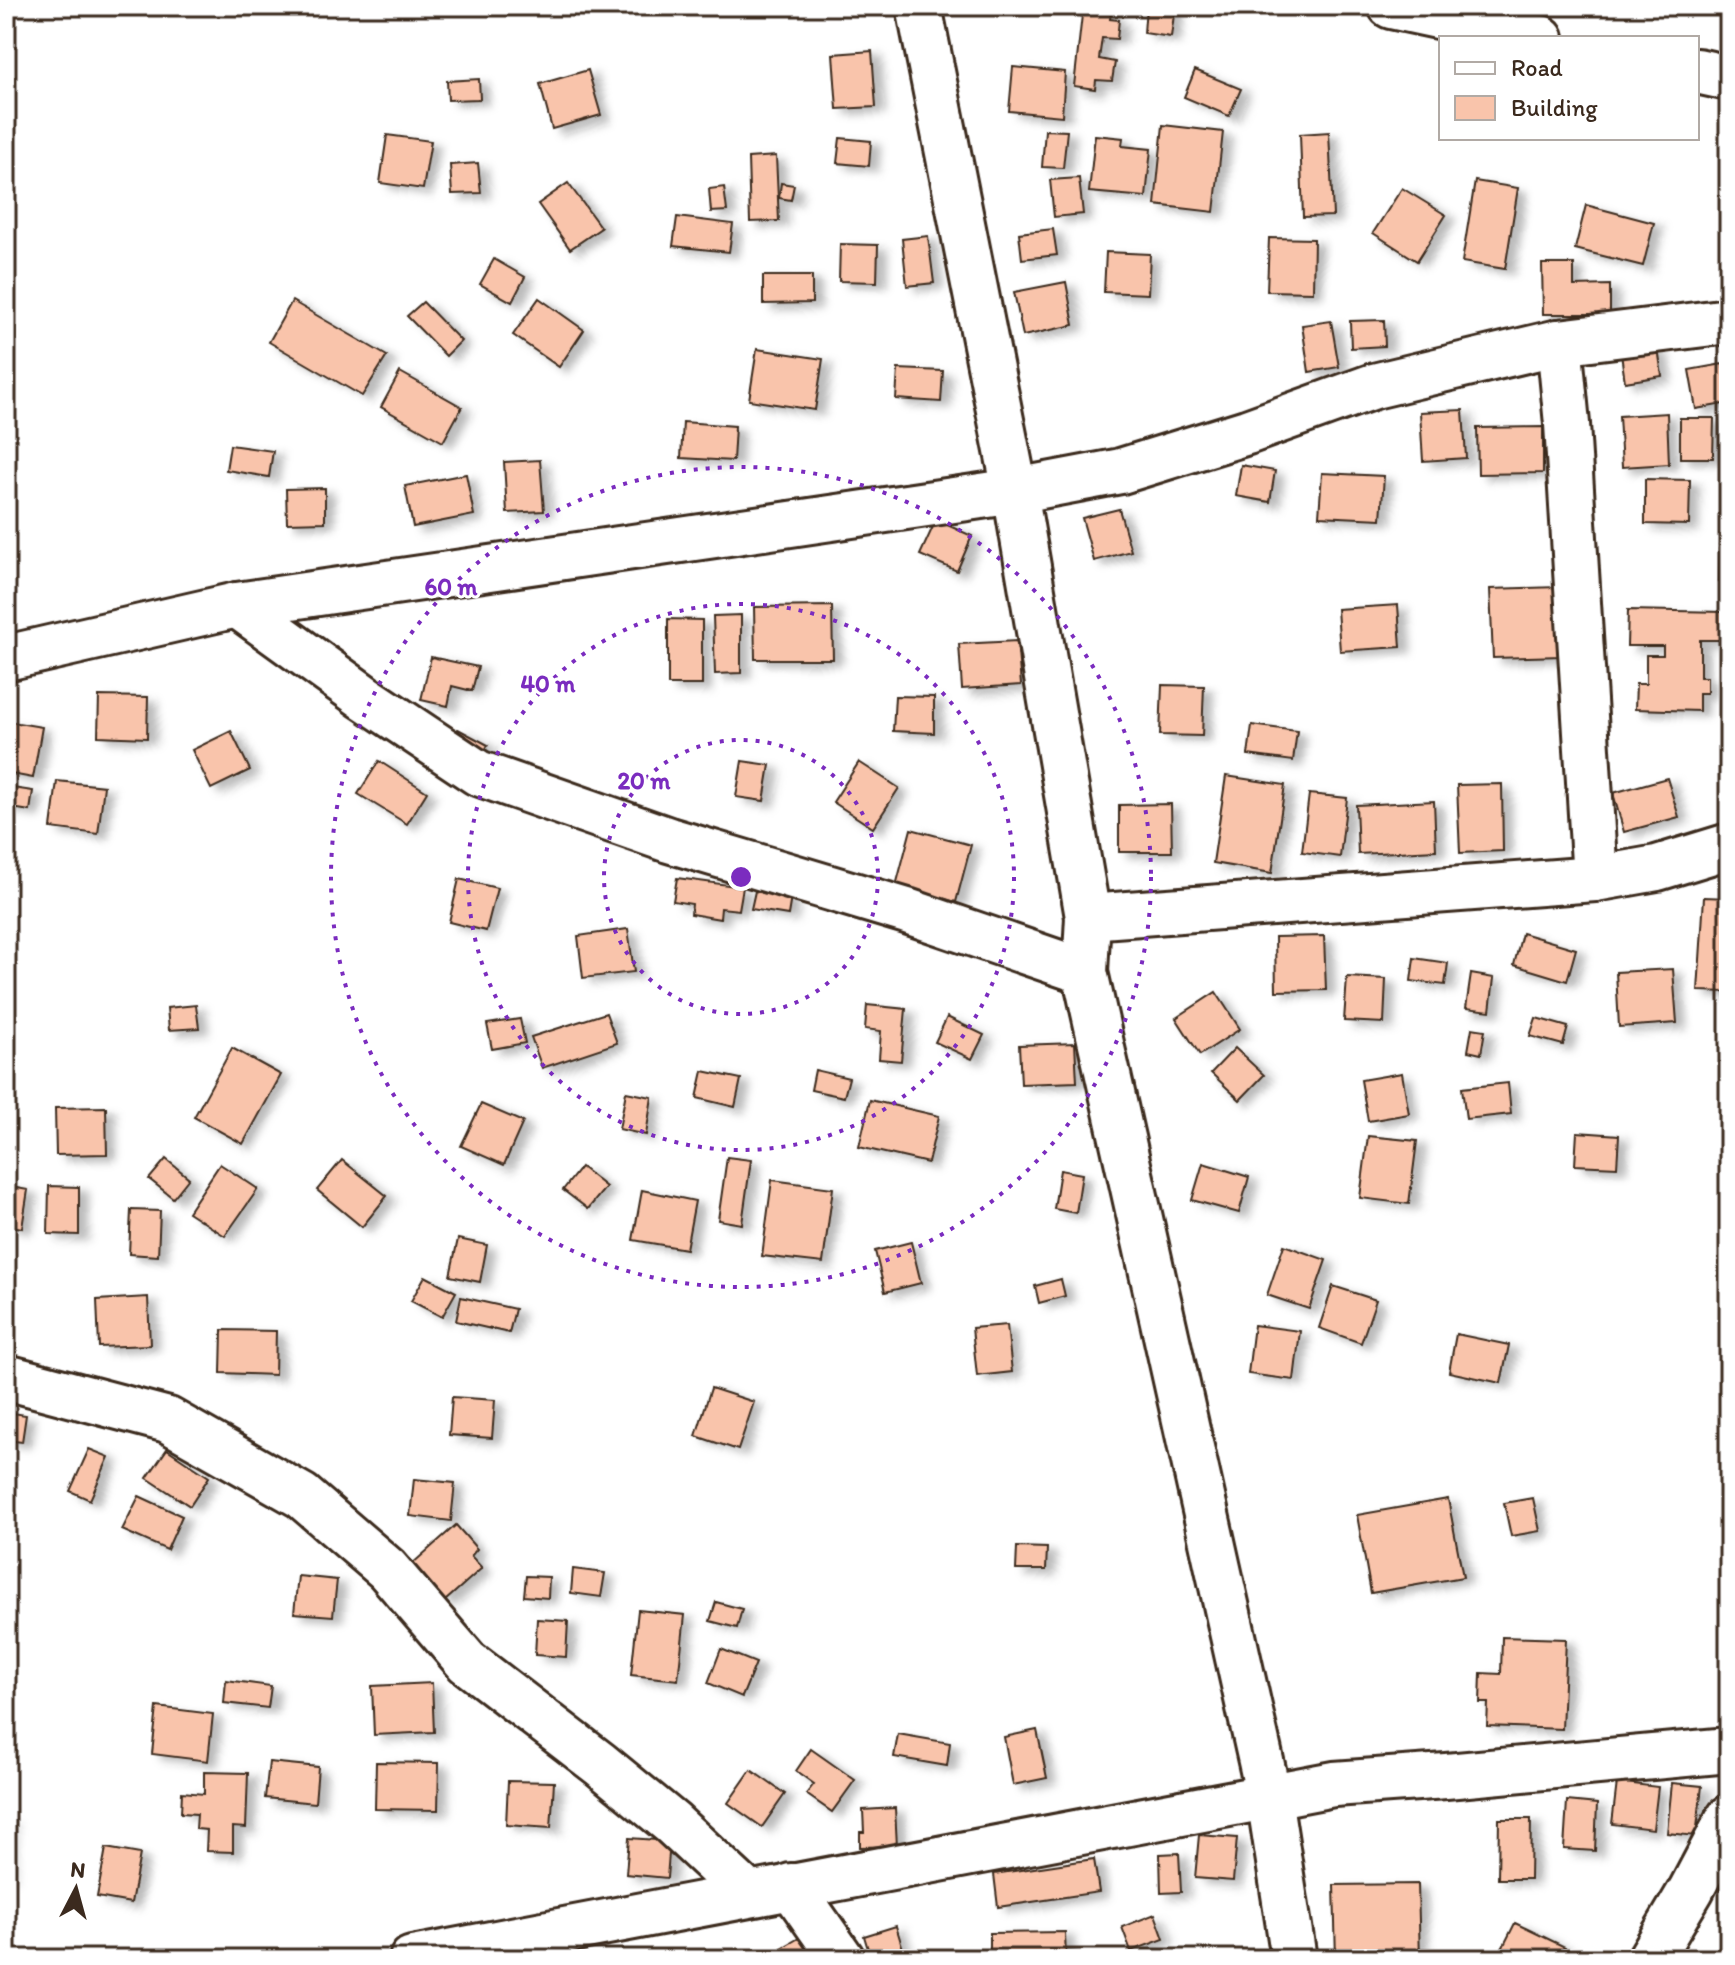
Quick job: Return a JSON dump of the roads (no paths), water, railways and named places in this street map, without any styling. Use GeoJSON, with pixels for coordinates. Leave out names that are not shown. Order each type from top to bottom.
{"type":"FeatureCollection","features":[{"type":"Feature","properties":{"kind":"street"},"geometry":{"type":"LineString","coordinates":[[919,6],[1015,491],[1088,917],[1085,972],[1269,1797],[1294,1959]]}},
{"type":"Feature","properties":{"kind":"street"},"geometry":{"type":"LineString","coordinates":[[1391,6],[1532,36]]}},
{"type":"Feature","properties":{"kind":"street"},"geometry":{"type":"LineString","coordinates":[[1699,71],[1729,78]]}},
{"type":"Feature","properties":{"kind":"street"},"geometry":{"type":"LineString","coordinates":[[6,658],[237,605],[1015,491],[1121,471],[1247,432],[1374,386],[1559,342],[1729,321]]}},
{"type":"Feature","properties":{"kind":"street"},"geometry":{"type":"LineString","coordinates":[[1559,342],[1567,424],[1595,879]]}},
{"type":"Feature","properties":{"kind":"street"},"geometry":{"type":"LineString","coordinates":[[237,605],[364,697],[478,773],[669,840],[907,911],[1085,972]]}},
{"type":"Feature","properties":{"kind":"street"},"geometry":{"type":"LineString","coordinates":[[1088,917],[1595,879],[1657,868],[1729,846]]}},
{"type":"Feature","properties":{"kind":"street"},"geometry":{"type":"LineString","coordinates":[[6,1377],[168,1420],[302,1496],[387,1569],[467,1662],[672,1823],[748,1894]]}},
{"type":"Feature","properties":{"kind":"street"},"geometry":{"type":"LineString","coordinates":[[412,1959],[1334,1784],[1729,1750]]}},
{"type":"Feature","properties":{"kind":"street"},"geometry":{"type":"LineString","coordinates":[[1650,1959],[1729,1818]]}},
{"type":"Feature","properties":{"kind":"street"},"geometry":{"type":"LineString","coordinates":[[791,1886],[842,1959]]}}]}
